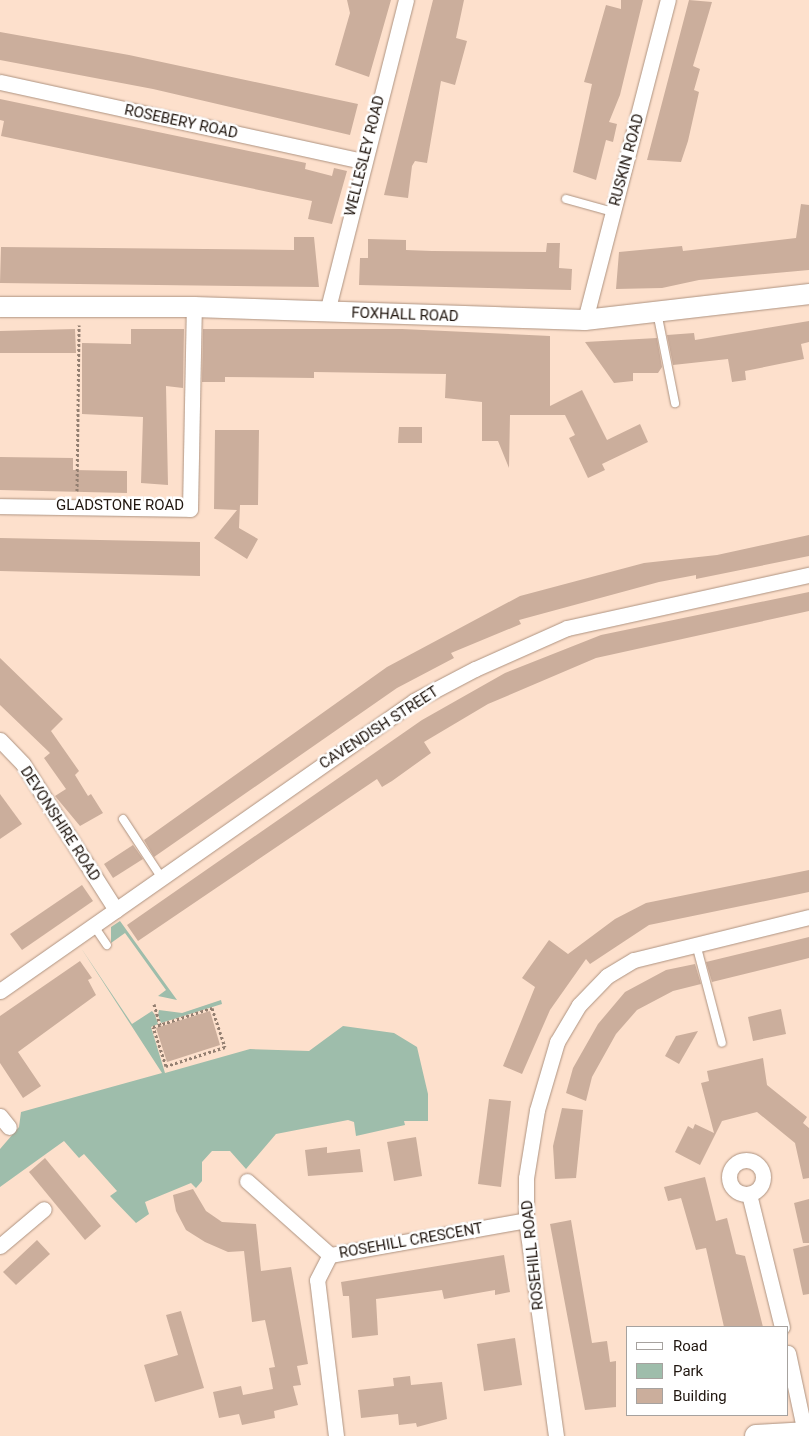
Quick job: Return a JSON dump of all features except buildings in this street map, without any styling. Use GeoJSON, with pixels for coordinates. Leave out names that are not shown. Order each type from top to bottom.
{"type":"FeatureCollection","features":[{"type":"Feature","properties":{"kind":"main road","name":"FOXHALL ROAD"},"geometry":{"type":"LineString","coordinates":[[0,307],[79,305],[194,306],[585,320],[809,294]]}},
{"type":"Feature","properties":{"kind":"main road"},"geometry":{"type":"LineString","coordinates":[[756,1436],[807,1433]]}},
{"type":"Feature","properties":{"kind":"street","name":"WELLESLEY ROAD"},"geometry":{"type":"LineString","coordinates":[[327,312],[363,161],[406,0]]}},
{"type":"Feature","properties":{"kind":"street","name":"RUSKIN ROAD"},"geometry":{"type":"LineString","coordinates":[[585,320],[668,0]]}},
{"type":"Feature","properties":{"kind":"street","name":"ROSEBERY ROAD"},"geometry":{"type":"LineString","coordinates":[[0,82],[363,161]]}},
{"type":"Feature","properties":{"kind":"street","name":"GLADSTONE ROAD"},"geometry":{"type":"LineString","coordinates":[[0,506],[190,509],[194,306]]}},
{"type":"Feature","properties":{"kind":"street","name":"CAVENDISH STREET"},"geometry":{"type":"LineString","coordinates":[[2,985],[116,910],[164,881],[414,701],[475,669],[566,628],[809,575]]}},
{"type":"Feature","properties":{"kind":"street","name":"DEVONSHIRE ROAD"},"geometry":{"type":"LineString","coordinates":[[0,740],[23,764],[116,910]]}},
{"type":"Feature","properties":{"kind":"street","name":"ROSEHILL ROAD"},"geometry":{"type":"LineString","coordinates":[[556,1436],[526,1220],[526,1178],[545,1076],[557,1042],[579,1006],[607,976],[634,960],[809,917]]}},
{"type":"Feature","properties":{"kind":"street"},"geometry":{"type":"LineString","coordinates":[[247,1181],[330,1255]]}},
{"type":"Feature","properties":{"kind":"street"},"geometry":{"type":"LineString","coordinates":[[749,1194],[782,1326]]}},
{"type":"Feature","properties":{"kind":"street"},"geometry":{"type":"LineString","coordinates":[[0,1246],[44,1209]]}},
{"type":"Feature","properties":{"kind":"street","name":"ROSEHILL CRESCENT"},"geometry":{"type":"LineString","coordinates":[[336,1436],[317,1280],[330,1255],[526,1220]]}},
{"type":"Feature","properties":{"kind":"street"},"geometry":{"type":"LineString","coordinates":[[789,1357],[807,1433]]}},
{"type":"Feature","properties":{"kind":"lane"},"geometry":{"type":"LineString","coordinates":[[566,199],[613,212]]}},
{"type":"Feature","properties":{"kind":"lane"},"geometry":{"type":"LineString","coordinates":[[657,312],[675,403]]}},
{"type":"Feature","properties":{"kind":"lane"},"geometry":{"type":"LineString","coordinates":[[123,819],[164,881]]}},
{"type":"Feature","properties":{"kind":"lane"},"geometry":{"type":"LineString","coordinates":[[94,926],[107,946]]}},
{"type":"Feature","properties":{"kind":"lane"},"geometry":{"type":"LineString","coordinates":[[696,944],[722,1043]]}},
{"type":"Feature","properties":{"kind":"path"},"geometry":{"type":"LineString","coordinates":[[76,507],[79,305]]}},
{"type":"Feature","properties":{"kind":"path"},"geometry":{"type":"LineString","coordinates":[[154,1004],[160,1025]]}},
{"type":"Feature","properties":{"kind":"path"},"geometry":{"type":"LineString","coordinates":[[212,1008],[225,1047],[166,1066],[153,1027],[160,1025],[212,1008]]}},
{"type":"Feature","properties":{"kind":"green space"},"geometry":{"type":"Polygon","coordinates":[[[120,921],[177,1000],[158,996],[166,990],[125,933],[111,943],[111,927],[120,921]]]}},
{"type":"Feature","properties":{"kind":"green space"},"geometry":{"type":"Polygon","coordinates":[[[81,948],[132,1024],[152,1011],[155,1015],[158,1024],[151,1027],[165,1073],[250,1049],[309,1051],[343,1026],[394,1033],[417,1047],[428,1094],[428,1121],[404,1121],[405,1125],[356,1136],[354,1122],[348,1120],[276,1134],[246,1169],[230,1151],[212,1151],[202,1162],[202,1181],[196,1188],[191,1183],[145,1202],[149,1214],[136,1223],[110,1196],[117,1191],[84,1154],[79,1158],[64,1141],[0,1187],[0,1149],[19,1127],[21,1112],[162,1073],[81,948]]]}},
{"type":"Feature","properties":{"kind":"green space"},"geometry":{"type":"Polygon","coordinates":[[[221,1000],[222,1004],[161,1023],[158,1015],[159,1010],[182,1013],[221,1000]]]}}]}
